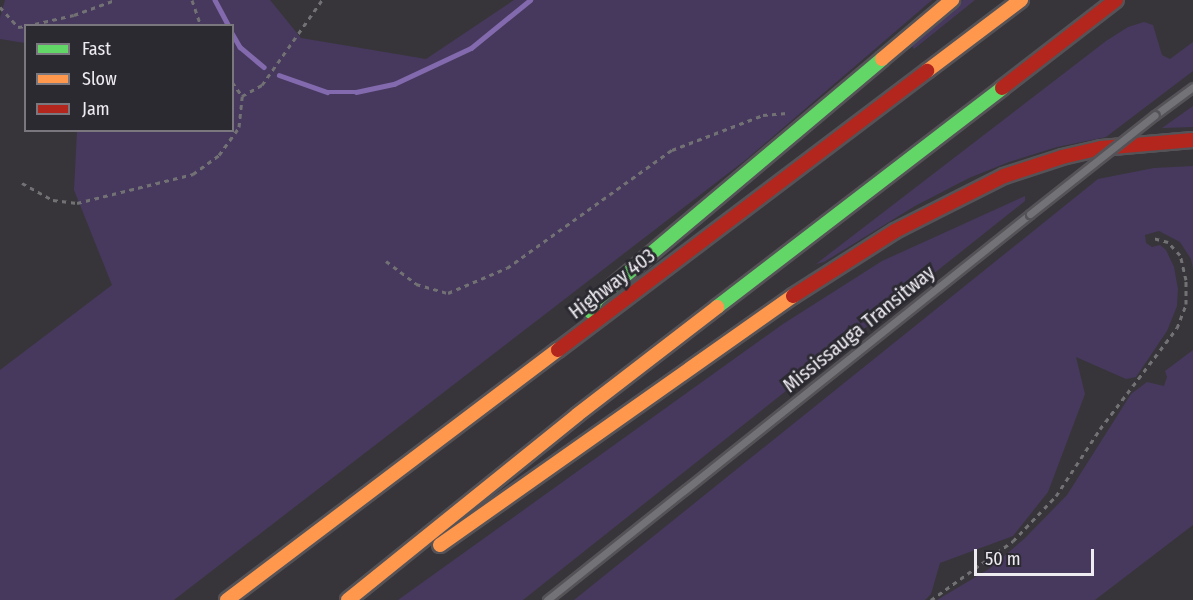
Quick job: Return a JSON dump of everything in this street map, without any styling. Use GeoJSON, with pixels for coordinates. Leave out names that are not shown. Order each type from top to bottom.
{"type":"FeatureCollection","features":[{"type":"Feature","properties":{"kind":"highway"},"geometry":{"type":"LineString","coordinates":[[584,329],[596,300],[952,0]]}},
{"type":"Feature","properties":{"kind":"highway","name":"Highway 403"},"geometry":{"type":"LineString","coordinates":[[227,600],[1021,0]]}},
{"type":"Feature","properties":{"kind":"highway"},"geometry":{"type":"LineString","coordinates":[[348,600],[577,415],[1116,0]]}},
{"type":"Feature","properties":{"kind":"highway"},"geometry":{"type":"LineString","coordinates":[[362,600],[734,336],[860,252],[930,212],[1004,176],[1062,157],[1101,148],[1193,140]]}},
{"type":"Feature","properties":{"kind":"lane","name":"Mississauga Transitway"},"geometry":{"type":"LineString","coordinates":[[548,600],[1030,214],[1193,87]]}},
{"type":"Feature","properties":{"kind":"path"},"geometry":{"type":"LineString","coordinates":[[35,24],[74,15],[115,0]]}},
{"type":"Feature","properties":{"kind":"path"},"geometry":{"type":"LineString","coordinates":[[192,0],[200,24]]}},
{"type":"Feature","properties":{"kind":"path"},"geometry":{"type":"LineString","coordinates":[[242,96],[262,85],[322,0]]}},
{"type":"Feature","properties":{"kind":"path"},"geometry":{"type":"LineString","coordinates":[[0,7],[18,27],[24,26]]}},
{"type":"Feature","properties":{"kind":"path"},"geometry":{"type":"LineString","coordinates":[[22,183],[52,200],[77,203],[193,174],[219,155],[239,127],[242,96],[234,85]]}},
{"type":"Feature","properties":{"kind":"path"},"geometry":{"type":"LineString","coordinates":[[386,261],[416,284],[448,293],[507,268],[672,150],[763,116],[795,111]]}},
{"type":"Feature","properties":{"kind":"path"},"geometry":{"type":"LineString","coordinates":[[931,600],[1013,542],[1056,496],[1100,429],[1177,328],[1186,304],[1186,280],[1180,255],[1168,242],[1153,238]]}},
{"type":"Feature","properties":{"kind":"shaded area"},"geometry":{"type":"Polygon","coordinates":[[[5,0],[270,0],[301,38],[426,59],[514,0],[932,0],[748,158],[174,600],[0,600],[0,370],[112,285],[74,190],[77,132],[234,132],[234,24],[24,24],[24,43],[0,39],[0,18],[5,0]]]}},
{"type":"Feature","properties":{"kind":"shaded area"},"geometry":{"type":"Polygon","coordinates":[[[963,0],[975,0],[914,49],[911,45],[963,0]]]}},
{"type":"Feature","properties":{"kind":"shaded area"},"geometry":{"type":"Polygon","coordinates":[[[1144,22],[1153,25],[1162,55],[1170,59],[1193,42],[1193,71],[1106,137],[1057,147],[1009,162],[969,178],[915,206],[824,262],[816,264],[1106,41],[1128,27],[1144,22]]]}},
{"type":"Feature","properties":{"kind":"shaded area"},"geometry":{"type":"Polygon","coordinates":[[[1193,106],[1193,127],[1162,128],[1193,106]]]}},
{"type":"Feature","properties":{"kind":"shaded area"},"geometry":{"type":"Polygon","coordinates":[[[1193,166],[1193,269],[1191,259],[1180,242],[1159,231],[1145,235],[1146,243],[1152,247],[1160,245],[1166,250],[1174,267],[1178,289],[1177,306],[1167,331],[1136,377],[1126,379],[1076,357],[1085,394],[1048,492],[1013,536],[940,563],[931,594],[925,600],[574,600],[1098,179],[1154,168],[1193,166]]]}},
{"type":"Feature","properties":{"kind":"shaded area"},"geometry":{"type":"Polygon","coordinates":[[[1025,196],[1025,201],[523,600],[398,600],[783,324],[882,261],[1025,196]]]}},
{"type":"Feature","properties":{"kind":"shaded area"},"geometry":{"type":"Polygon","coordinates":[[[1193,350],[1193,525],[1095,600],[937,600],[989,569],[1024,539],[1067,495],[1131,394],[1147,382],[1164,386],[1167,377],[1165,371],[1193,350]]]}},
{"type":"Feature","properties":{"kind":"waterway"},"geometry":{"type":"LineString","coordinates":[[215,0],[228,24]]}},
{"type":"Feature","properties":{"kind":"waterway"},"geometry":{"type":"LineString","coordinates":[[279,75],[327,92],[356,92],[394,84],[471,48],[530,0]]}},
{"type":"Feature","properties":{"kind":"waterway"},"geometry":{"type":"LineString","coordinates":[[234,36],[240,47],[264,67]]}},
{"type":"Feature","properties":{"kind":"traffic: fast"},"geometry":{"type":"LineString","coordinates":[[591,312],[596,300],[882,59]]}},
{"type":"Feature","properties":{"kind":"traffic: fast"},"geometry":{"type":"LineString","coordinates":[[717,307],[1002,88]]}},
{"type":"Feature","properties":{"kind":"traffic: slow"},"geometry":{"type":"LineString","coordinates":[[882,59],[952,0]]}},
{"type":"Feature","properties":{"kind":"traffic: slow"},"geometry":{"type":"LineString","coordinates":[[927,71],[1021,0]]}},
{"type":"Feature","properties":{"kind":"traffic: slow"},"geometry":{"type":"LineString","coordinates":[[440,545],[793,296]]}},
{"type":"Feature","properties":{"kind":"traffic: slow"},"geometry":{"type":"LineString","coordinates":[[348,600],[577,415],[717,307]]}},
{"type":"Feature","properties":{"kind":"traffic: slow"},"geometry":{"type":"LineString","coordinates":[[227,600],[558,350]]}},
{"type":"Feature","properties":{"kind":"traffic: jam"},"geometry":{"type":"LineString","coordinates":[[1002,88],[1116,0]]}},
{"type":"Feature","properties":{"kind":"traffic: jam"},"geometry":{"type":"LineString","coordinates":[[558,350],[927,71]]}},
{"type":"Feature","properties":{"kind":"traffic: jam"},"geometry":{"type":"LineString","coordinates":[[793,296],[895,231],[1004,176],[1062,157],[1101,148],[1193,140]]}}]}
